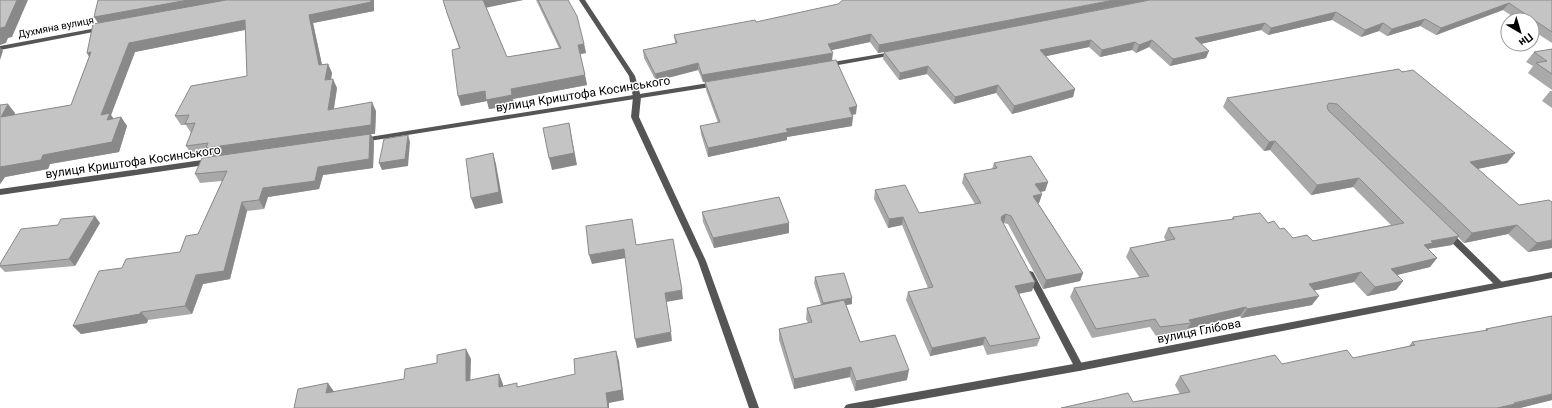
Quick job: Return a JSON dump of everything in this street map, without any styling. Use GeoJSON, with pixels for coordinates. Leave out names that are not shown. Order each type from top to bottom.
{"type":"FeatureCollection","features":[{"type":"Feature","properties":{"kind":"street"},"geometry":{"type":"LineString","coordinates":[[582,0],[632,76],[637,97],[635,117],[702,261],[754,408]]}},
{"type":"Feature","properties":{"kind":"street","name":"Духмяна вулиця"},"geometry":{"type":"LineString","coordinates":[[0,48],[106,28]]}},
{"type":"Feature","properties":{"kind":"street"},"geometry":{"type":"LineString","coordinates":[[816,67],[900,53]]}},
{"type":"Feature","properties":{"kind":"street","name":"вулиця Криштофа Косинського"},"geometry":{"type":"LineString","coordinates":[[356,141],[723,83]]}},
{"type":"Feature","properties":{"kind":"street","name":"вулиця Криштофа Косинського"},"geometry":{"type":"LineString","coordinates":[[0,192],[215,161]]}},
{"type":"Feature","properties":{"kind":"street"},"geometry":{"type":"LineString","coordinates":[[1442,227],[1500,285]]}},
{"type":"Feature","properties":{"kind":"street"},"geometry":{"type":"LineString","coordinates":[[1025,265],[1079,367]]}},
{"type":"Feature","properties":{"kind":"street","name":"вулиця Глібова"},"geometry":{"type":"LineString","coordinates":[[849,408],[1079,367],[1552,275]]}},
{"type":"Feature","properties":{"kind":"building"},"geometry":{"type":"Polygon","coordinates":[[[0,0],[17,0],[5,27],[0,28],[0,0]]]}},
{"type":"Feature","properties":{"kind":"building"},"geometry":{"type":"Polygon","coordinates":[[[98,0],[188,0],[94,17],[98,0]]]}},
{"type":"Feature","properties":{"kind":"building"},"geometry":{"type":"Polygon","coordinates":[[[226,0],[371,0],[371,2],[309,15],[319,65],[328,64],[325,80],[333,79],[328,110],[372,102],[371,125],[206,148],[208,143],[186,146],[195,123],[185,124],[189,115],[175,116],[191,86],[247,76],[245,20],[129,43],[101,115],[110,113],[107,120],[121,117],[112,142],[43,155],[41,160],[0,167],[0,105],[8,104],[1,117],[71,105],[91,52],[87,53],[93,24],[226,0]]]}},
{"type":"Feature","properties":{"kind":"building"},"geometry":{"type":"Polygon","coordinates":[[[443,0],[483,0],[507,57],[561,48],[538,0],[568,0],[577,16],[584,44],[578,45],[585,75],[511,89],[512,95],[486,100],[485,91],[458,96],[452,50],[460,48],[443,0]]]}},
{"type":"Feature","properties":{"kind":"building"},"geometry":{"type":"Polygon","coordinates":[[[843,0],[1114,0],[879,45],[871,34],[828,44],[833,53],[702,75],[698,63],[655,74],[643,50],[677,43],[674,35],[755,20],[756,22],[838,4],[843,0]]]}},
{"type":"Feature","properties":{"kind":"building"},"geometry":{"type":"Polygon","coordinates":[[[1150,0],[1552,0],[1552,32],[1540,24],[1540,12],[1522,12],[1509,3],[1441,28],[1425,19],[1392,29],[1383,23],[1365,30],[1336,12],[1271,28],[1265,23],[1195,38],[1209,51],[1173,59],[1152,40],[1139,45],[1135,42],[1102,50],[1091,40],[1040,50],[1075,89],[1014,106],[998,85],[955,97],[928,66],[900,73],[884,52],[1150,0]]]}},
{"type":"Feature","properties":{"kind":"building"},"geometry":{"type":"Polygon","coordinates":[[[1552,49],[1552,74],[1536,63],[1547,61],[1534,52],[1552,49]]]}},
{"type":"Feature","properties":{"kind":"building"},"geometry":{"type":"Polygon","coordinates":[[[836,60],[857,106],[849,108],[853,117],[786,129],[788,132],[708,148],[700,126],[720,122],[705,82],[836,60]]]}},
{"type":"Feature","properties":{"kind":"building"},"geometry":{"type":"Polygon","coordinates":[[[1399,69],[1402,72],[1413,70],[1515,153],[1470,162],[1519,205],[1549,200],[1552,202],[1552,240],[1537,243],[1517,225],[1472,233],[1337,104],[1329,103],[1327,106],[1328,110],[1459,236],[1431,241],[1433,243],[1424,245],[1437,258],[1391,269],[1403,281],[1375,287],[1361,272],[1309,284],[1319,296],[1247,309],[1246,307],[1189,320],[1191,323],[1160,327],[1155,319],[1096,329],[1074,288],[1149,276],[1130,248],[1175,239],[1168,228],[1234,219],[1233,217],[1260,213],[1268,223],[1274,221],[1280,229],[1284,228],[1293,238],[1307,235],[1313,241],[1404,223],[1359,178],[1317,185],[1275,141],[1269,142],[1227,98],[1399,69]]]}},
{"type":"Feature","properties":{"kind":"building"},"geometry":{"type":"Polygon","coordinates":[[[569,123],[574,153],[549,158],[543,128],[569,123]]]}},
{"type":"Feature","properties":{"kind":"building"},"geometry":{"type":"Polygon","coordinates":[[[370,134],[369,159],[318,167],[315,181],[263,188],[259,200],[242,202],[224,271],[196,275],[185,306],[141,312],[140,314],[73,326],[99,271],[122,268],[126,259],[180,252],[186,236],[198,234],[227,171],[195,174],[202,158],[370,134]]]}},
{"type":"Feature","properties":{"kind":"building"},"geometry":{"type":"Polygon","coordinates":[[[408,135],[405,159],[379,163],[384,139],[408,135]]]}},
{"type":"Feature","properties":{"kind":"building"},"geometry":{"type":"Polygon","coordinates":[[[493,153],[499,192],[471,198],[466,159],[493,153]]]}},
{"type":"Feature","properties":{"kind":"building"},"geometry":{"type":"Polygon","coordinates":[[[1031,156],[1048,182],[1035,184],[1042,194],[1033,196],[1083,273],[1046,280],[1011,216],[1006,214],[1002,216],[1001,219],[1035,282],[1015,286],[1040,338],[990,346],[985,337],[932,348],[908,292],[933,287],[903,217],[889,219],[875,190],[905,185],[919,213],[981,203],[964,174],[997,168],[994,163],[1031,156]]]}},
{"type":"Feature","properties":{"kind":"building"},"geometry":{"type":"Polygon","coordinates":[[[779,197],[789,223],[713,238],[702,212],[779,197]]]}},
{"type":"Feature","properties":{"kind":"building"},"geometry":{"type":"Polygon","coordinates":[[[95,216],[69,259],[0,266],[21,229],[58,225],[61,219],[95,216]]]}},
{"type":"Feature","properties":{"kind":"building"},"geometry":{"type":"Polygon","coordinates":[[[632,219],[636,245],[673,239],[682,290],[665,293],[671,332],[635,339],[624,249],[589,255],[586,226],[632,219]]]}},
{"type":"Feature","properties":{"kind":"building"},"geometry":{"type":"Polygon","coordinates":[[[844,273],[852,298],[823,303],[815,277],[844,273]]]}},
{"type":"Feature","properties":{"kind":"building"},"geometry":{"type":"Polygon","coordinates":[[[844,300],[860,342],[895,335],[909,370],[856,381],[851,367],[794,379],[779,329],[812,322],[807,308],[844,300]]]}},
{"type":"Feature","properties":{"kind":"building"},"geometry":{"type":"Polygon","coordinates":[[[1552,316],[1552,394],[1497,408],[1061,408],[1128,393],[1133,402],[1190,392],[1180,376],[1275,355],[1282,364],[1347,350],[1353,358],[1415,345],[1412,342],[1488,330],[1486,329],[1552,316]]]}},
{"type":"Feature","properties":{"kind":"building"},"geometry":{"type":"Polygon","coordinates":[[[466,349],[466,381],[499,374],[499,387],[517,383],[517,387],[575,374],[574,359],[616,351],[622,390],[606,393],[608,408],[294,408],[298,389],[328,383],[326,393],[404,379],[405,369],[437,363],[437,355],[466,349]]]}}]}
